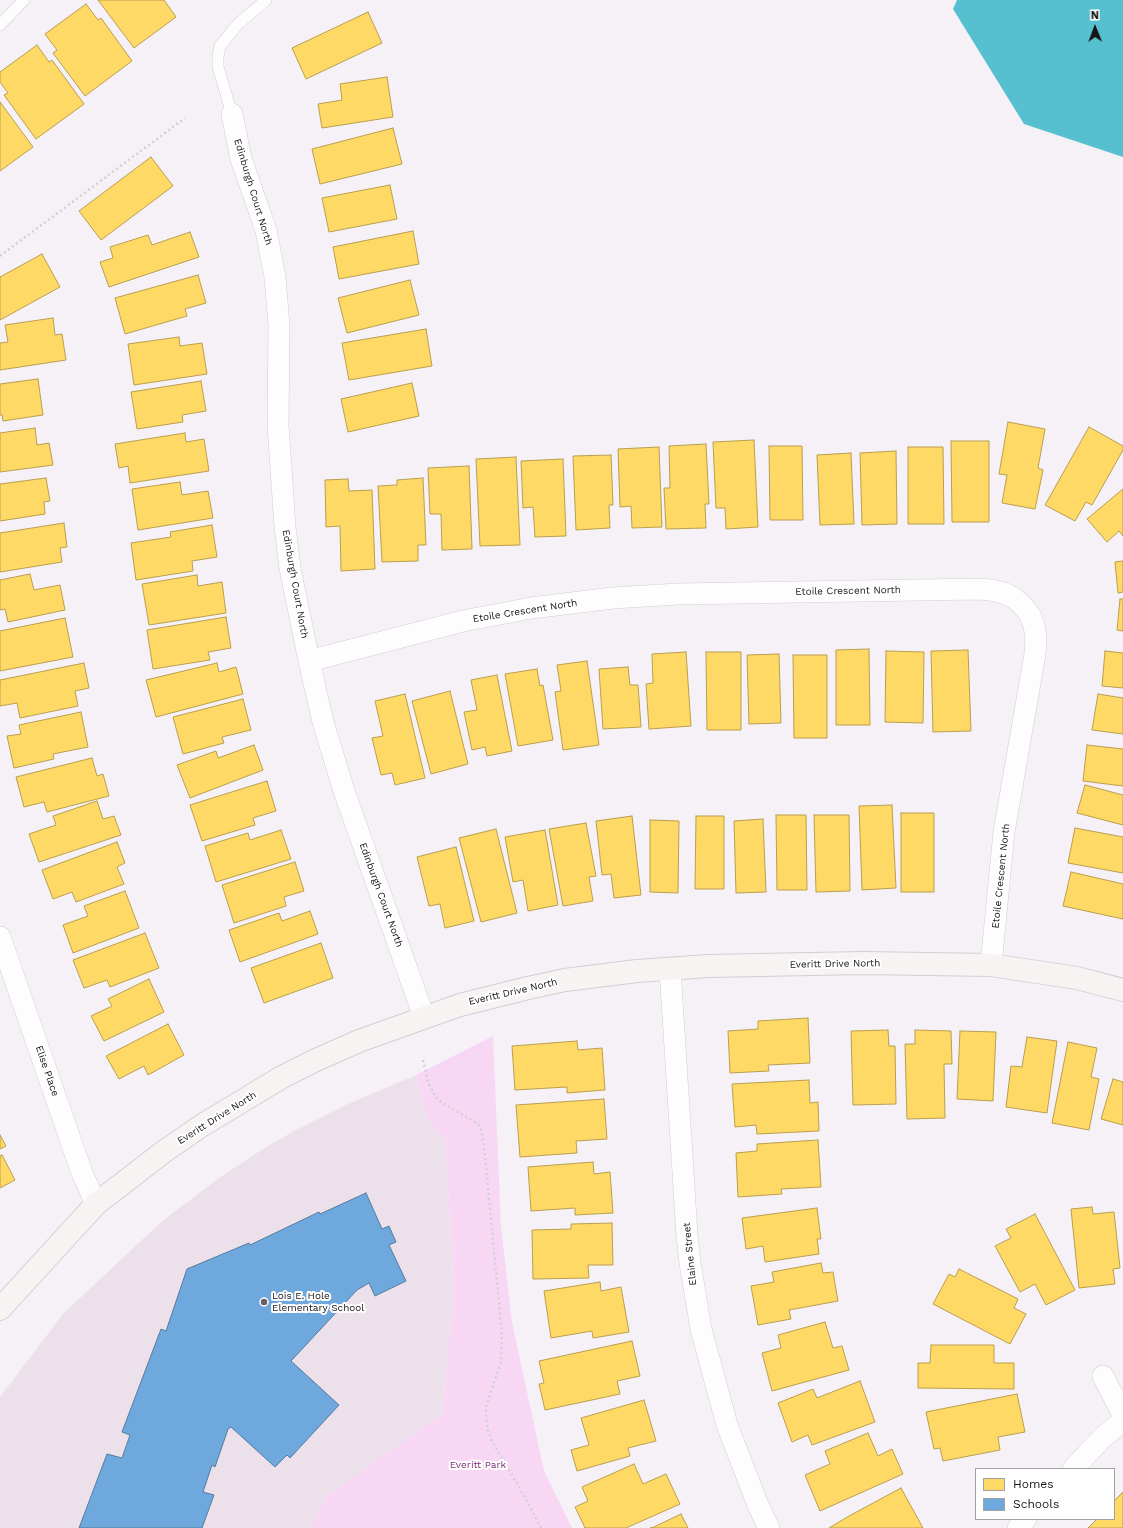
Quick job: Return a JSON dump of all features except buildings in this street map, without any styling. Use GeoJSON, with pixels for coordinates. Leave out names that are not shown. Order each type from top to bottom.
{"type":"FeatureCollection","features":[{"type":"Feature","properties":{"kind":"street","name":"Edinburgh Court North"},"geometry":{"type":"LineString","coordinates":[[232,114],[241,159],[266,230],[275,277],[279,325],[278,425],[285,527],[290,568],[309,660],[323,722],[344,791],[424,1017]]}},
{"type":"Feature","properties":{"kind":"street","name":"Etoile Crescent North"},"geometry":{"type":"LineString","coordinates":[[309,660],[463,621],[531,608],[613,598],[686,594],[978,589],[1004,593],[1023,606],[1030,615],[1034,625],[1036,639],[1035,654],[1004,832],[991,965]]}},
{"type":"Feature","properties":{"kind":"street","name":"Elise Place"},"geometry":{"type":"LineString","coordinates":[[0,937],[82,1173],[96,1204]]}},
{"type":"Feature","properties":{"kind":"street","name":"Everitt Drive North"},"geometry":{"type":"LineString","coordinates":[[0,1308],[96,1204],[162,1153],[201,1126],[282,1077],[359,1041],[424,1017],[491,996],[565,980],[630,972],[708,966],[863,963],[991,965],[1077,978],[1123,990]]}},
{"type":"Feature","properties":{"kind":"street","name":"Elaine Street"},"geometry":{"type":"LineString","coordinates":[[670,969],[687,1235],[701,1329],[727,1425],[753,1492],[769,1528]]}},
{"type":"Feature","properties":{"kind":"street"},"geometry":{"type":"LineString","coordinates":[[1103,1376],[1123,1415]]}},
{"type":"Feature","properties":{"kind":"street"},"geometry":{"type":"LineString","coordinates":[[1074,1468],[1102,1438],[1123,1421]]}},
{"type":"Feature","properties":{"kind":"street"},"geometry":{"type":"LineString","coordinates":[[1018,1528],[1025,1520]]}},
{"type":"Feature","properties":{"kind":"lane"},"geometry":{"type":"LineString","coordinates":[[0,25],[24,0]]}},
{"type":"Feature","properties":{"kind":"lane"},"geometry":{"type":"LineString","coordinates":[[232,114],[218,67],[220,46],[238,24],[266,0]]}},
{"type":"Feature","properties":{"kind":"path"},"geometry":{"type":"LineString","coordinates":[[0,256],[185,118]]}},
{"type":"Feature","properties":{"kind":"path"},"geometry":{"type":"LineString","coordinates":[[423,1060],[428,1082],[435,1096],[441,1102],[478,1124],[481,1129],[485,1154],[502,1334],[501,1362],[486,1407],[486,1418],[492,1441],[541,1528]]}},
{"type":"Feature","properties":{"kind":"shaded area","name":"Lois E. Hole Elementary School"},"geometry":{"type":"Polygon","coordinates":[[[416,1075],[427,1118],[445,1140],[454,1290],[442,1414],[327,1497],[310,1528],[0,1528],[0,1397],[63,1314],[161,1222],[219,1178],[294,1131],[348,1104],[416,1075]]]}},
{"type":"Feature","properties":{"kind":"green space","name":"Everitt Park"},"geometry":{"type":"Polygon","coordinates":[[[493,1036],[501,1228],[512,1322],[544,1471],[572,1528],[310,1528],[326,1497],[442,1414],[454,1290],[445,1140],[427,1118],[416,1075],[493,1036]]]}},
{"type":"Feature","properties":{"kind":"water"},"geometry":{"type":"Polygon","coordinates":[[[957,0],[1123,0],[1123,157],[1024,124],[953,9],[957,0]]]}},
{"type":"Feature","properties":{"kind":"place","name":"Lois E. Hole Elementary School"},"geometry":{"type":"Point","coordinates":[264,1302]}}]}
